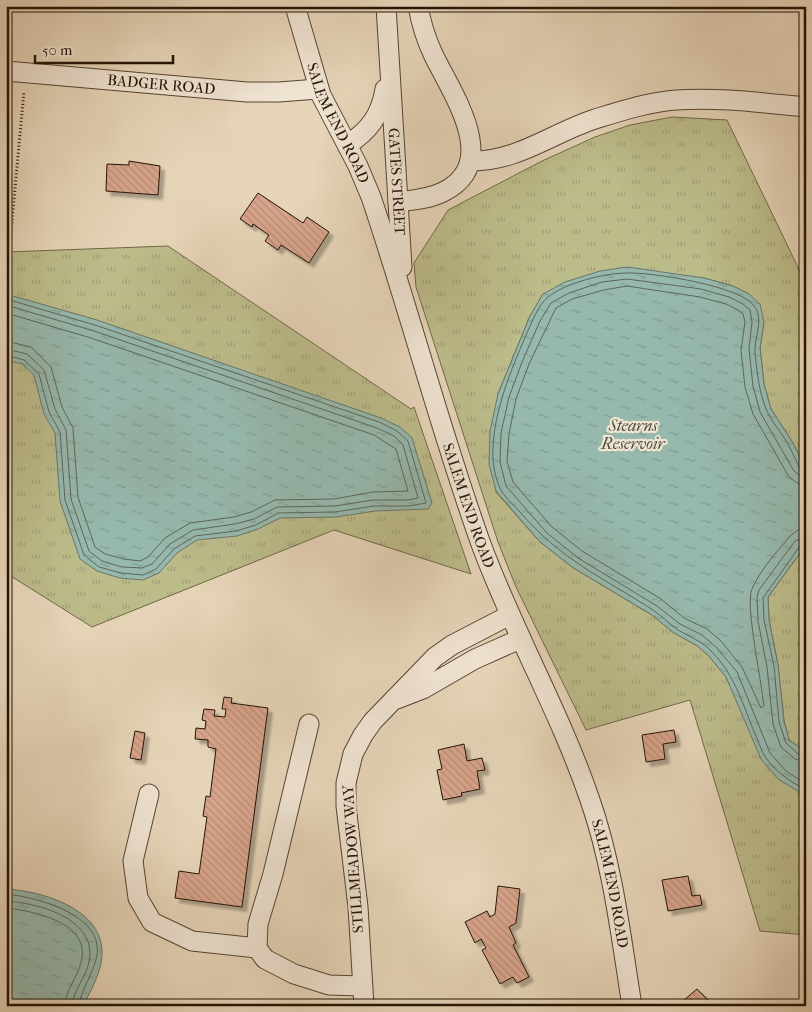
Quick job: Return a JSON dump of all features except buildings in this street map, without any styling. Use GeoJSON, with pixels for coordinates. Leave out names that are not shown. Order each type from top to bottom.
{"type":"FeatureCollection","features":[{"type":"Feature","properties":{"kind":"street","name":"SALEM END ROAD"},"geometry":{"type":"LineString","coordinates":[[295,6],[318,88],[367,186],[456,471],[481,542],[520,639],[567,742],[594,810],[613,891],[632,1006]]}},
{"type":"Feature","properties":{"kind":"street","name":"GATES STREET"},"geometry":{"type":"LineString","coordinates":[[386,6],[404,302]]}},
{"type":"Feature","properties":{"kind":"street"},"geometry":{"type":"LineString","coordinates":[[398,202],[429,197],[446,190],[463,177],[470,161],[471,144],[468,131],[429,45],[418,6]]}},
{"type":"Feature","properties":{"kind":"street","name":"GATES STREET"},"geometry":{"type":"LineString","coordinates":[[347,145],[368,130],[378,114],[384,94],[389,62]]}},
{"type":"Feature","properties":{"kind":"street","name":"BADGER ROAD"},"geometry":{"type":"LineString","coordinates":[[6,71],[256,92],[318,88]]}},
{"type":"Feature","properties":{"kind":"street"},"geometry":{"type":"LineString","coordinates":[[470,161],[495,160],[509,157],[582,124],[645,105],[703,100],[806,107]]}},
{"type":"Feature","properties":{"kind":"street","name":"STILLMEADOW WAY"},"geometry":{"type":"LineString","coordinates":[[364,1006],[358,913],[346,806],[346,783],[351,761],[363,736],[380,714],[428,663],[443,651],[510,615]]}},
{"type":"Feature","properties":{"kind":"street","name":"STILLMEADOW WAY"},"geometry":{"type":"LineString","coordinates":[[396,699],[423,689],[475,659],[520,639]]}},
{"type":"Feature","properties":{"kind":"street"},"geometry":{"type":"LineString","coordinates":[[309,724],[273,874],[258,924],[257,948],[266,959],[294,974],[329,985],[362,986]]}},
{"type":"Feature","properties":{"kind":"street"},"geometry":{"type":"LineString","coordinates":[[150,794],[134,861],[138,898],[152,922],[192,942],[257,948]]}},
{"type":"Feature","properties":{"kind":"path"},"geometry":{"type":"LineString","coordinates":[[6,286],[25,73]]}},
{"type":"Feature","properties":{"kind":"green space"},"geometry":{"type":"Polygon","coordinates":[[[672,117],[727,120],[806,284],[806,469],[793,443],[771,409],[764,384],[760,348],[764,322],[749,294],[733,286],[704,278],[543,294],[530,316],[498,394],[496,492],[539,541],[572,567],[652,615],[674,633],[696,645],[708,655],[726,677],[737,701],[803,795],[806,796],[806,935],[760,931],[690,700],[586,730],[516,587],[498,542],[416,287],[414,263],[448,210],[542,161],[595,137],[630,125],[672,117]]]}},
{"type":"Feature","properties":{"kind":"green space"},"geometry":{"type":"Polygon","coordinates":[[[168,246],[411,409],[414,407],[471,574],[334,530],[92,627],[6,573],[6,252],[168,246]]]}},
{"type":"Feature","properties":{"kind":"green space"},"geometry":{"type":"Polygon","coordinates":[[[806,545],[806,752],[789,740],[784,721],[778,665],[769,620],[768,597],[806,545]]]}},
{"type":"Feature","properties":{"kind":"water","name":"Stearns Reservoir"},"geometry":{"type":"Polygon","coordinates":[[[627,267],[704,278],[733,286],[749,294],[760,304],[764,322],[760,348],[764,384],[771,409],[793,443],[806,469],[806,545],[768,597],[769,620],[778,665],[784,721],[789,740],[806,752],[806,796],[778,779],[761,759],[726,677],[708,655],[696,645],[674,633],[652,615],[572,567],[539,541],[496,491],[489,464],[490,431],[498,394],[530,316],[543,294],[565,282],[600,271],[627,267]]]}},
{"type":"Feature","properties":{"kind":"water"},"geometry":{"type":"Polygon","coordinates":[[[6,294],[97,320],[381,418],[400,427],[412,438],[432,503],[428,509],[375,511],[336,517],[280,518],[258,529],[237,536],[197,540],[177,553],[159,573],[143,580],[120,578],[97,571],[80,559],[60,501],[55,433],[44,414],[34,375],[22,364],[6,360],[6,294]]]}},
{"type":"Feature","properties":{"kind":"water"},"geometry":{"type":"Polygon","coordinates":[[[6,889],[36,893],[51,898],[80,913],[91,923],[99,936],[102,958],[96,980],[83,1006],[6,1004],[6,889]]]}}]}
